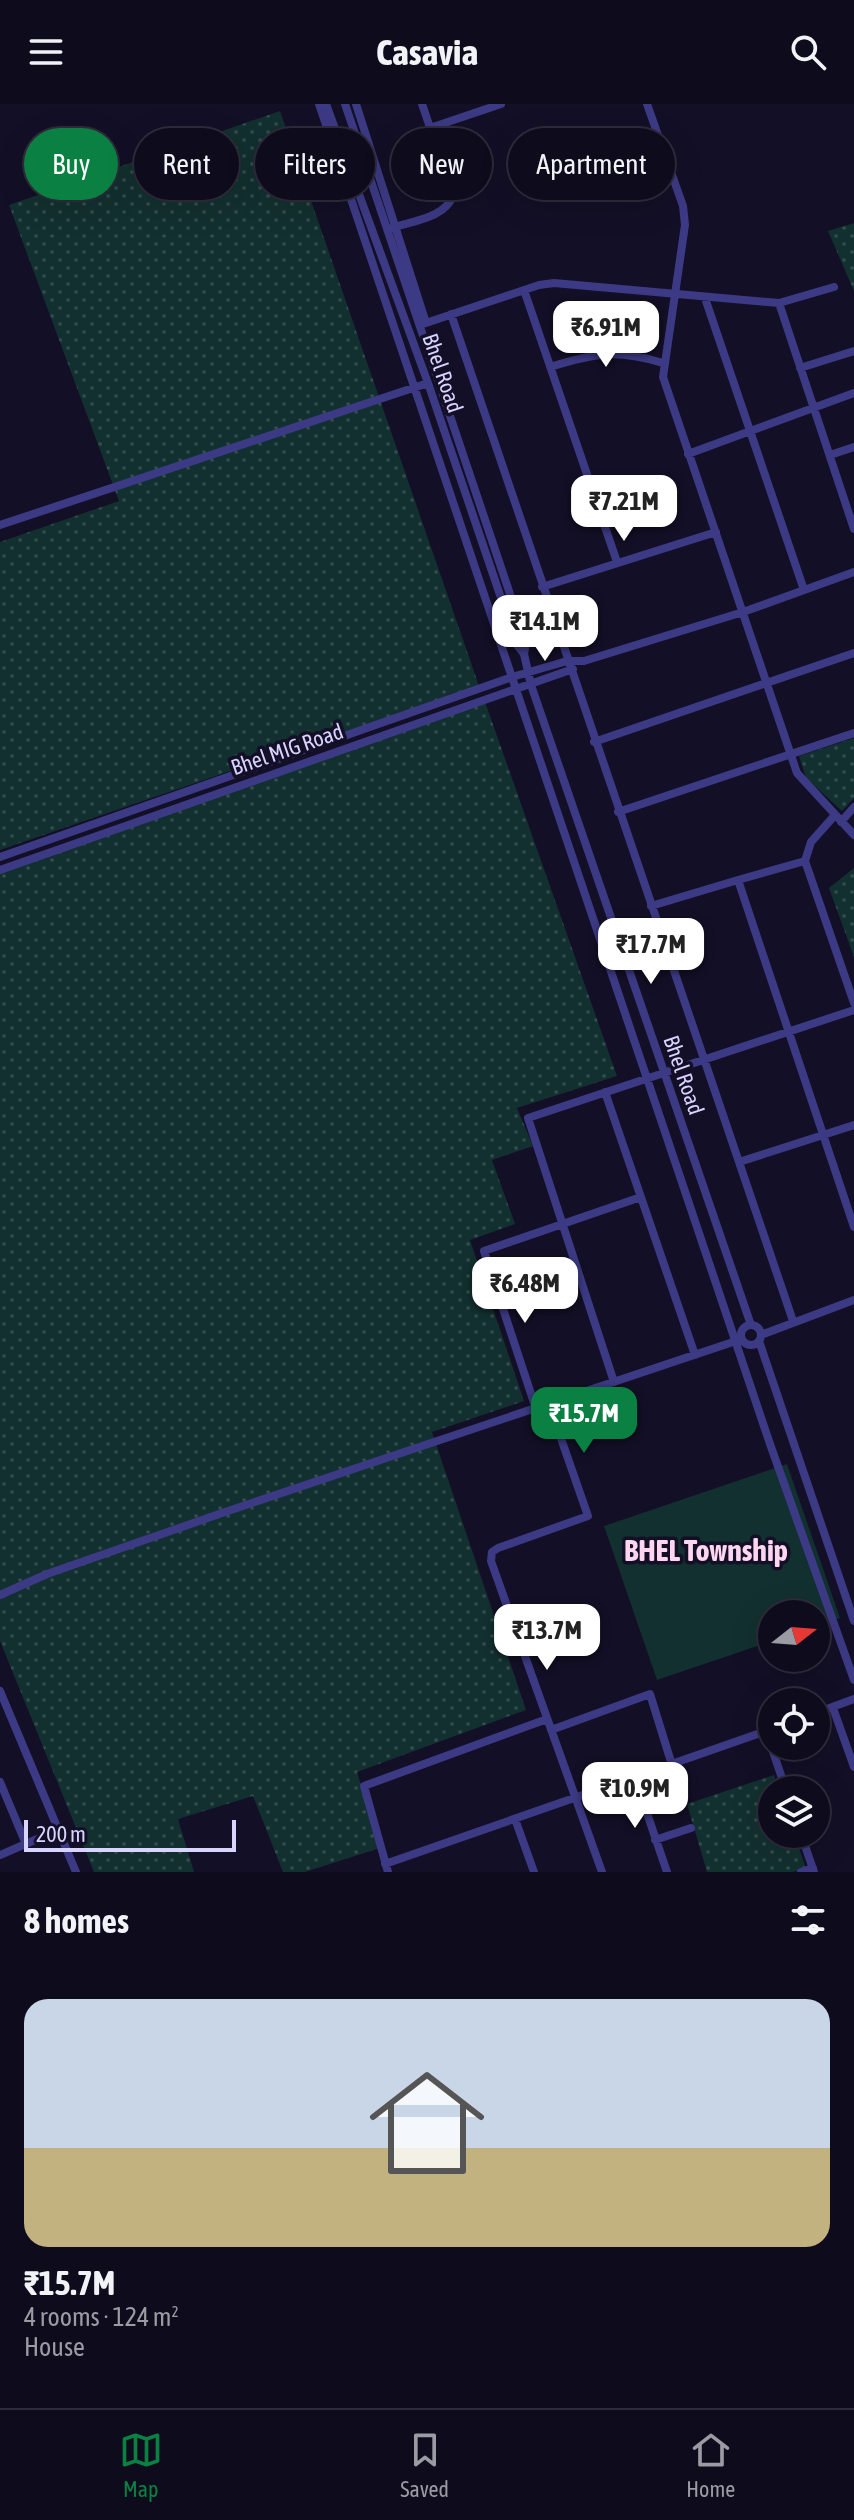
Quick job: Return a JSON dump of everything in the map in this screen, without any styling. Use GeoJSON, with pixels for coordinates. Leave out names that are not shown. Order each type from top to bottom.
{"type":"FeatureCollection","features":[{"type":"Feature","properties":{"kind":"street"},"geometry":{"type":"LineString","coordinates":[[319,104],[854,1680]]}},
{"type":"Feature","properties":{"kind":"street","name":"Bhel Road"},"geometry":{"type":"LineString","coordinates":[[326,104],[428,383],[517,645],[524,654]]}},
{"type":"Feature","properties":{"kind":"street","name":"Bhel Road"},"geometry":{"type":"LineString","coordinates":[[345,104],[391,228],[526,643],[524,654],[531,685],[664,1073],[758,1333],[854,1621]]}},
{"type":"Feature","properties":{"kind":"street"},"geometry":{"type":"LineString","coordinates":[[356,104],[391,228],[441,212],[451,200]]}},
{"type":"Feature","properties":{"kind":"street"},"geometry":{"type":"LineString","coordinates":[[422,104],[430,128],[501,104]]}},
{"type":"Feature","properties":{"kind":"street"},"geometry":{"type":"LineString","coordinates":[[647,104],[683,206],[685,225],[663,377],[768,683],[789,754],[807,788],[854,835]]}},
{"type":"Feature","properties":{"kind":"street"},"geometry":{"type":"LineString","coordinates":[[423,324],[539,285],[571,283],[779,303],[834,287]]}},
{"type":"Feature","properties":{"kind":"street"},"geometry":{"type":"LineString","coordinates":[[524,290],[617,562]]}},
{"type":"Feature","properties":{"kind":"street"},"geometry":{"type":"LineString","coordinates":[[705,298],[804,590]]}},
{"type":"Feature","properties":{"kind":"street"},"geometry":{"type":"LineString","coordinates":[[779,303],[854,529]]}},
{"type":"Feature","properties":{"kind":"street"},"geometry":{"type":"LineString","coordinates":[[451,314],[793,1321]]}},
{"type":"Feature","properties":{"kind":"street"},"geometry":{"type":"LineString","coordinates":[[800,368],[854,351]]}},
{"type":"Feature","properties":{"kind":"street"},"geometry":{"type":"LineString","coordinates":[[550,367],[594,354],[614,353],[632,354],[663,363]]}},
{"type":"Feature","properties":{"kind":"street"},"geometry":{"type":"LineString","coordinates":[[0,525],[428,383]]}},
{"type":"Feature","properties":{"kind":"street"},"geometry":{"type":"LineString","coordinates":[[688,454],[854,393]]}},
{"type":"Feature","properties":{"kind":"street"},"geometry":{"type":"LineString","coordinates":[[830,455],[854,447]]}},
{"type":"Feature","properties":{"kind":"street"},"geometry":{"type":"LineString","coordinates":[[542,587],[716,532]]}},
{"type":"Feature","properties":{"kind":"street","name":"Bhel MIG Road"},"geometry":{"type":"LineString","coordinates":[[0,857],[512,677],[567,661],[584,661],[743,612],[854,572]]}},
{"type":"Feature","properties":{"kind":"street"},"geometry":{"type":"LineString","coordinates":[[594,742],[854,653]]}},
{"type":"Feature","properties":{"kind":"street","name":"Bhel MIG Road"},"geometry":{"type":"LineString","coordinates":[[0,870],[571,671],[584,661]]}},
{"type":"Feature","properties":{"kind":"street"},"geometry":{"type":"LineString","coordinates":[[618,812],[854,733]]}},
{"type":"Feature","properties":{"kind":"street"},"geometry":{"type":"LineString","coordinates":[[854,807],[811,842],[805,861],[854,1003]]}},
{"type":"Feature","properties":{"kind":"street"},"geometry":{"type":"LineString","coordinates":[[651,906],[805,861]]}},
{"type":"Feature","properties":{"kind":"street"},"geometry":{"type":"LineString","coordinates":[[738,880],[854,1227]]}},
{"type":"Feature","properties":{"kind":"street"},"geometry":{"type":"LineString","coordinates":[[614,1382],[528,1118],[854,1010]]}},
{"type":"Feature","properties":{"kind":"street"},"geometry":{"type":"LineString","coordinates":[[605,1092],[695,1355]]}},
{"type":"Feature","properties":{"kind":"street"},"geometry":{"type":"LineString","coordinates":[[739,1162],[854,1125]]}},
{"type":"Feature","properties":{"kind":"street"},"geometry":{"type":"LineString","coordinates":[[536,1409],[484,1251],[641,1197]]}},
{"type":"Feature","properties":{"kind":"street"},"geometry":{"type":"LineString","coordinates":[[740,1340],[743,1329],[758,1333],[854,1300]]}},
{"type":"Feature","properties":{"kind":"street"},"geometry":{"type":"LineString","coordinates":[[0,1595],[47,1574],[225,1512],[740,1340],[750,1345],[758,1333]]}},
{"type":"Feature","properties":{"kind":"street"},"geometry":{"type":"LineString","coordinates":[[549,1404],[588,1516],[498,1548],[492,1552],[491,1561],[602,1872]]}},
{"type":"Feature","properties":{"kind":"street"},"geometry":{"type":"LineString","coordinates":[[0,1691],[73,1871]]}},
{"type":"Feature","properties":{"kind":"street"},"geometry":{"type":"LineString","coordinates":[[551,1730],[650,1694],[672,1765]]}},
{"type":"Feature","properties":{"kind":"street"},"geometry":{"type":"LineString","coordinates":[[830,1709],[854,1699]]}},
{"type":"Feature","properties":{"kind":"street"},"geometry":{"type":"LineString","coordinates":[[833,1708],[854,1767]]}},
{"type":"Feature","properties":{"kind":"street"},"geometry":{"type":"LineString","coordinates":[[547,1719],[364,1786],[386,1868],[758,1734]]}},
{"type":"Feature","properties":{"kind":"street"},"geometry":{"type":"LineString","coordinates":[[635,1778],[667,1872]]}},
{"type":"Feature","properties":{"kind":"street"},"geometry":{"type":"LineString","coordinates":[[0,1782],[26,1844]]}},
{"type":"Feature","properties":{"kind":"street"},"geometry":{"type":"LineString","coordinates":[[0,1808],[9,1804]]}},
{"type":"Feature","properties":{"kind":"street"},"geometry":{"type":"LineString","coordinates":[[515,1819],[534,1872]]}},
{"type":"Feature","properties":{"kind":"street"},"geometry":{"type":"LineString","coordinates":[[655,1840],[691,1828]]}},
{"type":"Feature","properties":{"kind":"street"},"geometry":{"type":"LineString","coordinates":[[0,1855],[58,1830]]}},
{"type":"Feature","properties":{"kind":"street"},"geometry":{"type":"LineString","coordinates":[[801,1872],[814,1870],[806,1848]]}},
{"type":"Feature","properties":{"kind":"green space"},"geometry":{"type":"Polygon","coordinates":[[[280,111],[286,128],[255,128],[255,200],[311,200],[479,686],[0,850],[0,542],[119,501],[9,205],[24,200],[118,200],[118,167],[134,162],[134,200],[239,200],[239,128],[231,128],[280,111]]]}},
{"type":"Feature","properties":{"kind":"green space"},"geometry":{"type":"Polygon","coordinates":[[[854,223],[854,291],[828,231],[854,223]]]}},
{"type":"Feature","properties":{"kind":"green space"},"geometry":{"type":"Polygon","coordinates":[[[484,699],[617,1076],[517,1108],[533,1146],[492,1160],[515,1224],[470,1240],[524,1401],[432,1432],[526,1710],[357,1772],[380,1848],[305,1872],[283,1872],[253,1796],[178,1819],[194,1872],[94,1872],[0,1641],[0,870],[484,699]]]}},
{"type":"Feature","properties":{"kind":"green space"},"geometry":{"type":"Polygon","coordinates":[[[854,738],[854,798],[842,811],[806,778],[799,756],[854,738]]]}},
{"type":"Feature","properties":{"kind":"green space"},"geometry":{"type":"Polygon","coordinates":[[[854,868],[854,957],[829,888],[854,868]]]}},
{"type":"Feature","properties":{"kind":"green space"},"geometry":{"type":"Polygon","coordinates":[[[787,1464],[840,1618],[830,1621],[830,1600],[758,1600],[758,1646],[657,1680],[604,1526],[787,1464]]]}},
{"type":"Feature","properties":{"kind":"green space"},"geometry":{"type":"Polygon","coordinates":[[[758,1780],[758,1848],[799,1848],[806,1868],[793,1872],[707,1872],[687,1804],[758,1780]]]}},
{"type":"Feature","properties":{"kind":"district","name":"BHEL Township"},"geometry":{"type":"Point","coordinates":[706,1551]}}]}
